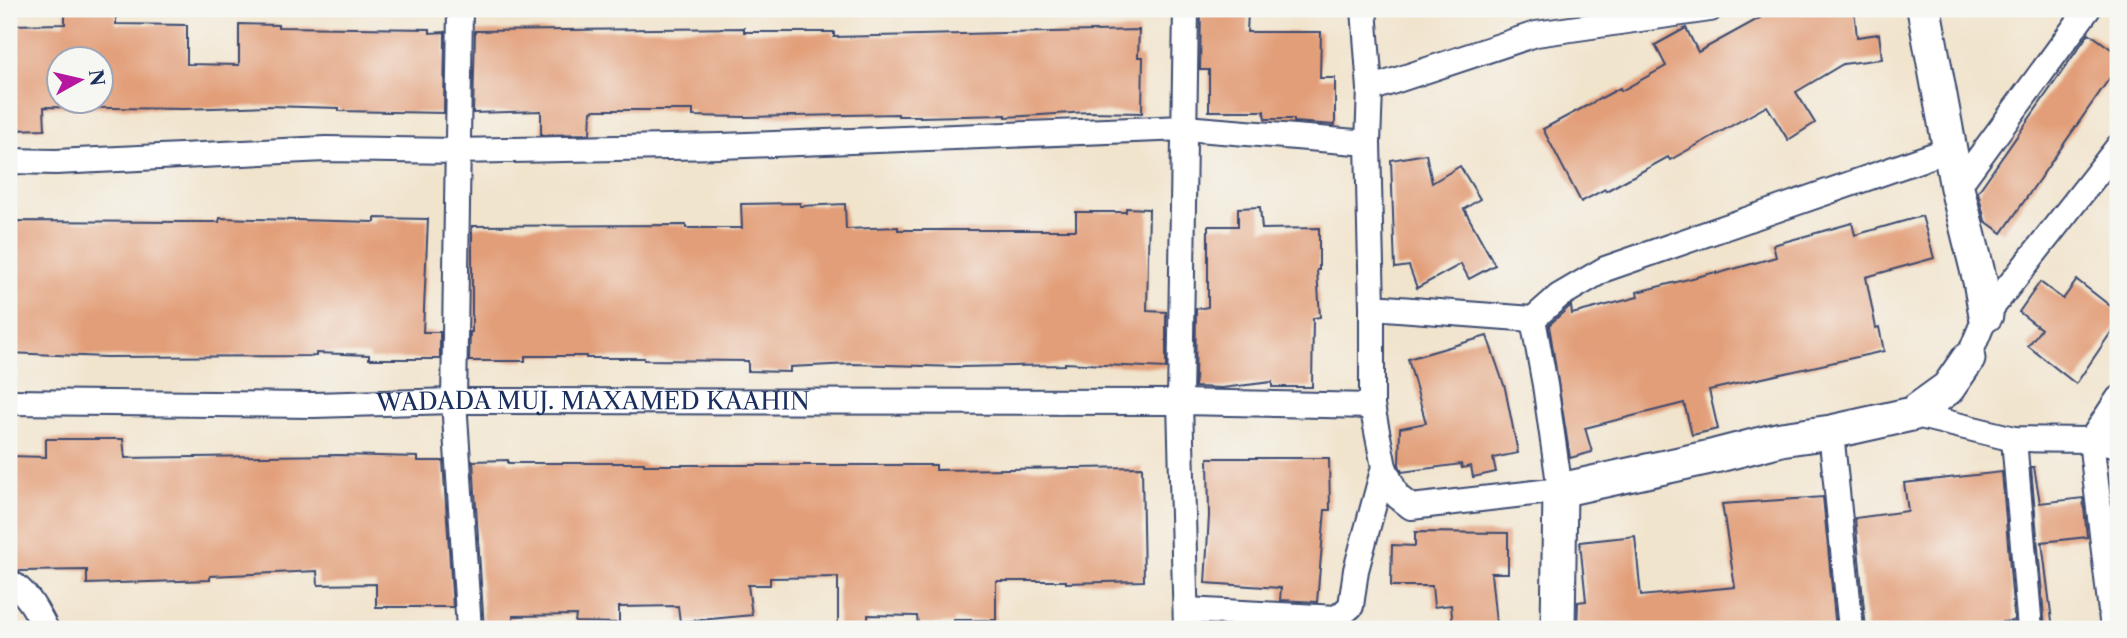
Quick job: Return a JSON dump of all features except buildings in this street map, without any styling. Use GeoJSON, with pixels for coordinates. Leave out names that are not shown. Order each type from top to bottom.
{"type":"FeatureCollection","features":[{"type":"Feature","properties":{"kind":"street"},"geometry":{"type":"LineString","coordinates":[[460,9],[454,401],[469,629]]}},
{"type":"Feature","properties":{"kind":"street"},"geometry":{"type":"LineString","coordinates":[[1186,9],[1180,402],[1186,620],[1337,618],[1351,606],[1356,570],[1384,467]]}},
{"type":"Feature","properties":{"kind":"street"},"geometry":{"type":"LineString","coordinates":[[1364,9],[1370,89],[1368,143],[1373,307],[1372,407],[1384,467],[1397,496],[1411,508],[1560,490],[1781,439],[1831,432],[1912,414],[1948,388],[1968,359],[1986,315],[2118,147]]}},
{"type":"Feature","properties":{"kind":"street"},"geometry":{"type":"LineString","coordinates":[[1370,89],[1536,34],[1710,9]]}},
{"type":"Feature","properties":{"kind":"street"},"geometry":{"type":"LineString","coordinates":[[1924,9],[1956,188],[1986,315]]}},
{"type":"Feature","properties":{"kind":"street"},"geometry":{"type":"LineString","coordinates":[[1956,188],[2088,9]]}},
{"type":"Feature","properties":{"kind":"street"},"geometry":{"type":"LineString","coordinates":[[9,161],[56,162],[326,149],[457,151],[721,146],[1185,128],[1368,143]]}},
{"type":"Feature","properties":{"kind":"street"},"geometry":{"type":"LineString","coordinates":[[1373,307],[1532,318],[1559,296],[1605,269],[1951,149]]}},
{"type":"Feature","properties":{"kind":"street"},"geometry":{"type":"LineString","coordinates":[[1532,318],[1560,490],[1558,629]]}},
{"type":"Feature","properties":{"kind":"street"},"geometry":{"type":"LineString","coordinates":[[2112,629],[2091,440],[2118,399]]}},
{"type":"Feature","properties":{"kind":"street","name":"WADADA MUJ. MAXAMED KAAHIN"},"geometry":{"type":"LineString","coordinates":[[9,402],[313,405],[454,401],[1180,402],[1372,407]]}},
{"type":"Feature","properties":{"kind":"street"},"geometry":{"type":"LineString","coordinates":[[1912,414],[2014,439],[2091,440],[2118,446]]}},
{"type":"Feature","properties":{"kind":"street"},"geometry":{"type":"LineString","coordinates":[[1831,432],[1851,629]]}},
{"type":"Feature","properties":{"kind":"street"},"geometry":{"type":"LineString","coordinates":[[2014,439],[2030,629]]}},
{"type":"Feature","properties":{"kind":"street"},"geometry":{"type":"LineString","coordinates":[[9,582],[17,586],[32,604],[46,629]]}}]}
